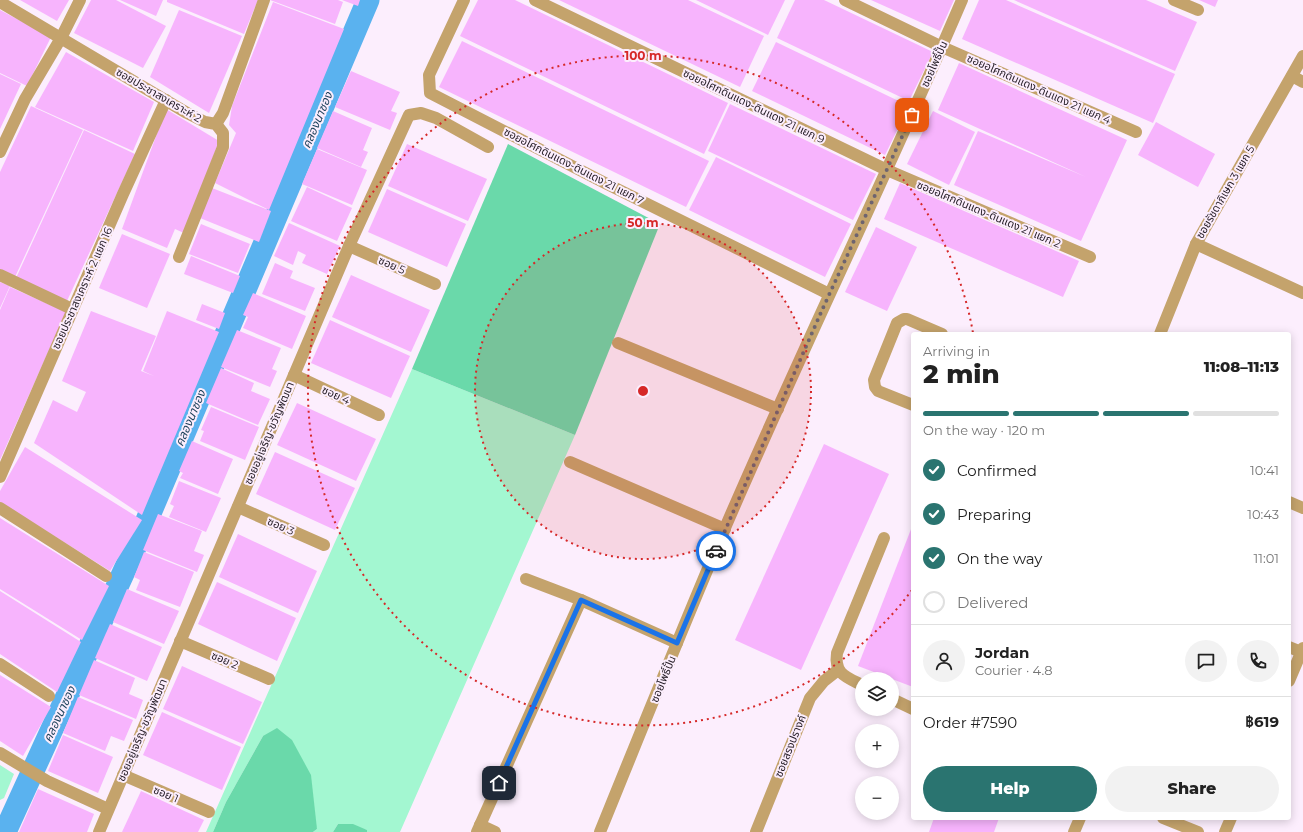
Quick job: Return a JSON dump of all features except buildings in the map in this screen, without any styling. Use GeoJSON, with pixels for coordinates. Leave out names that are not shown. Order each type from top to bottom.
{"type":"FeatureCollection","features":[{"type":"Feature","properties":{"kind":"street"},"geometry":{"type":"LineString","coordinates":[[0,152],[25,99],[61,38],[80,0]]}},
{"type":"Feature","properties":{"kind":"street"},"geometry":{"type":"LineString","coordinates":[[216,124],[223,113],[264,0]]}},
{"type":"Feature","properties":{"kind":"street","name":"ซอยอโศกดินแดง-ดินแดง 21 แยก 7"},"geometry":{"type":"LineString","coordinates":[[464,0],[430,75],[430,92],[605,183],[829,294]]}},
{"type":"Feature","properties":{"kind":"street","name":"ซอยอโศกดินแดง-ดินแดง 21 แยก 9"},"geometry":{"type":"LineString","coordinates":[[535,0],[887,170]]}},
{"type":"Feature","properties":{"kind":"street","name":"ซอยอโศกดินแดง-ดินแดง 21 แยก 4"},"geometry":{"type":"LineString","coordinates":[[845,0],[942,46],[1136,132]]}},
{"type":"Feature","properties":{"kind":"street","name":"ซอยโพธิ์ปั้น"},"geometry":{"type":"LineString","coordinates":[[600,832],[725,529],[962,0]]}},
{"type":"Feature","properties":{"kind":"street"},"geometry":{"type":"LineString","coordinates":[[1174,0],[1198,10]]}},
{"type":"Feature","properties":{"kind":"street","name":"ซอยประชาสงเคราะห์ 2"},"geometry":{"type":"LineString","coordinates":[[0,2],[166,100],[205,122],[216,124],[223,133],[223,147],[179,257]]}},
{"type":"Feature","properties":{"kind":"street","name":"ซอยรัชดาภิเษก 3 แยก 5"},"geometry":{"type":"LineString","coordinates":[[1161,332],[1196,244],[1298,79],[1303,56]]}},
{"type":"Feature","properties":{"kind":"street","name":"ซอยประชาสงเคราะห์ 2 แยก 16"},"geometry":{"type":"LineString","coordinates":[[0,477],[72,309],[166,100]]}},
{"type":"Feature","properties":{"kind":"street","name":"ซอยอยู่เจริญ-ขวัญพัฒนา"},"geometry":{"type":"LineString","coordinates":[[99,832],[349,246],[409,115],[421,113],[436,118],[488,147]]}},
{"type":"Feature","properties":{"kind":"street","name":"ซอยอโศกดินแดง-ดินแดง 21 แยก 2"},"geometry":{"type":"LineString","coordinates":[[887,170],[1090,258]]}},
{"type":"Feature","properties":{"kind":"street"},"geometry":{"type":"LineString","coordinates":[[1196,244],[1303,294]]}},
{"type":"Feature","properties":{"kind":"street","name":"ซอย 5"},"geometry":{"type":"LineString","coordinates":[[349,246],[436,284]]}},
{"type":"Feature","properties":{"kind":"street"},"geometry":{"type":"LineString","coordinates":[[0,275],[72,309]]}},
{"type":"Feature","properties":{"kind":"street"},"geometry":{"type":"LineString","coordinates":[[911,404],[878,391],[875,387],[874,380],[897,323],[907,319],[937,332]]}},
{"type":"Feature","properties":{"kind":"street"},"geometry":{"type":"LineString","coordinates":[[618,343],[778,409]]}},
{"type":"Feature","properties":{"kind":"street","name":"ซอย 4"},"geometry":{"type":"LineString","coordinates":[[294,375],[379,415]]}},
{"type":"Feature","properties":{"kind":"street"},"geometry":{"type":"LineString","coordinates":[[570,462],[725,529]]}},
{"type":"Feature","properties":{"kind":"street"},"geometry":{"type":"LineString","coordinates":[[1291,503],[1303,508]]}},
{"type":"Feature","properties":{"kind":"street","name":"ซอย 3"},"geometry":{"type":"LineString","coordinates":[[238,507],[324,545]]}},
{"type":"Feature","properties":{"kind":"street"},"geometry":{"type":"LineString","coordinates":[[0,508],[106,576]]}},
{"type":"Feature","properties":{"kind":"street"},"geometry":{"type":"LineString","coordinates":[[855,682],[846,677],[838,670],[836,661],[837,653],[884,538]]}},
{"type":"Feature","properties":{"kind":"street"},"geometry":{"type":"LineString","coordinates":[[526,579],[581,600],[677,643]]}},
{"type":"Feature","properties":{"kind":"street"},"geometry":{"type":"LineString","coordinates":[[495,832],[478,829],[581,600]]}},
{"type":"Feature","properties":{"kind":"street","name":"ซอย 2"},"geometry":{"type":"LineString","coordinates":[[180,641],[269,679]]}},
{"type":"Feature","properties":{"kind":"street"},"geometry":{"type":"LineString","coordinates":[[1291,647],[1302,650],[1291,676]]}},
{"type":"Feature","properties":{"kind":"street"},"geometry":{"type":"LineString","coordinates":[[0,664],[49,696]]}},
{"type":"Feature","properties":{"kind":"street","name":"ซอยสรงปรางค์"},"geometry":{"type":"LineString","coordinates":[[756,832],[810,698],[824,681],[838,670]]}},
{"type":"Feature","properties":{"kind":"street"},"geometry":{"type":"LineString","coordinates":[[899,702],[911,708]]}},
{"type":"Feature","properties":{"kind":"street"},"geometry":{"type":"LineString","coordinates":[[0,753],[47,782],[108,809]]}},
{"type":"Feature","properties":{"kind":"street","name":"ซอย 1"},"geometry":{"type":"LineString","coordinates":[[123,775],[209,812]]}},
{"type":"Feature","properties":{"kind":"street"},"geometry":{"type":"LineString","coordinates":[[1074,832],[1079,820]]}},
{"type":"Feature","properties":{"kind":"street"},"geometry":{"type":"LineString","coordinates":[[1168,820],[1198,832]]}},
{"type":"Feature","properties":{"kind":"street"},"geometry":{"type":"LineString","coordinates":[[1225,832],[1230,820]]}},
{"type":"Feature","properties":{"kind":"green space"},"geometry":{"type":"Polygon","coordinates":[[[508,144],[660,224],[575,435],[412,369],[508,144]]]}},
{"type":"Feature","properties":{"kind":"green space"},"geometry":{"type":"Polygon","coordinates":[[[412,369],[575,435],[400,832],[367,832],[367,830],[338,824],[333,832],[313,832],[317,829],[263,736],[226,802],[213,832],[206,832],[412,369]]]}},
{"type":"Feature","properties":{"kind":"green space"},"geometry":{"type":"Polygon","coordinates":[[[277,728],[292,740],[311,775],[317,829],[313,832],[213,832],[226,802],[263,736],[277,728]]]}},
{"type":"Feature","properties":{"kind":"green space"},"geometry":{"type":"Polygon","coordinates":[[[0,765],[14,774],[4,798],[0,800],[0,765]]]}},
{"type":"Feature","properties":{"kind":"green space"},"geometry":{"type":"Polygon","coordinates":[[[338,824],[353,824],[367,830],[367,832],[333,832],[338,824]]]}},
{"type":"Feature","properties":{"kind":"waterway","name":"คลองนาซอง"},"geometry":{"type":"LineString","coordinates":[[5,832],[142,532],[368,0]]}},
{"type":"Feature","properties":{"kind":"way so far"},"geometry":{"type":"LineString","coordinates":[[716,551],[823,308],[912,115]]}},
{"type":"Feature","properties":{"kind":"route"},"geometry":{"type":"LineString","coordinates":[[499,783],[581,600],[677,643],[716,551]]}}]}
